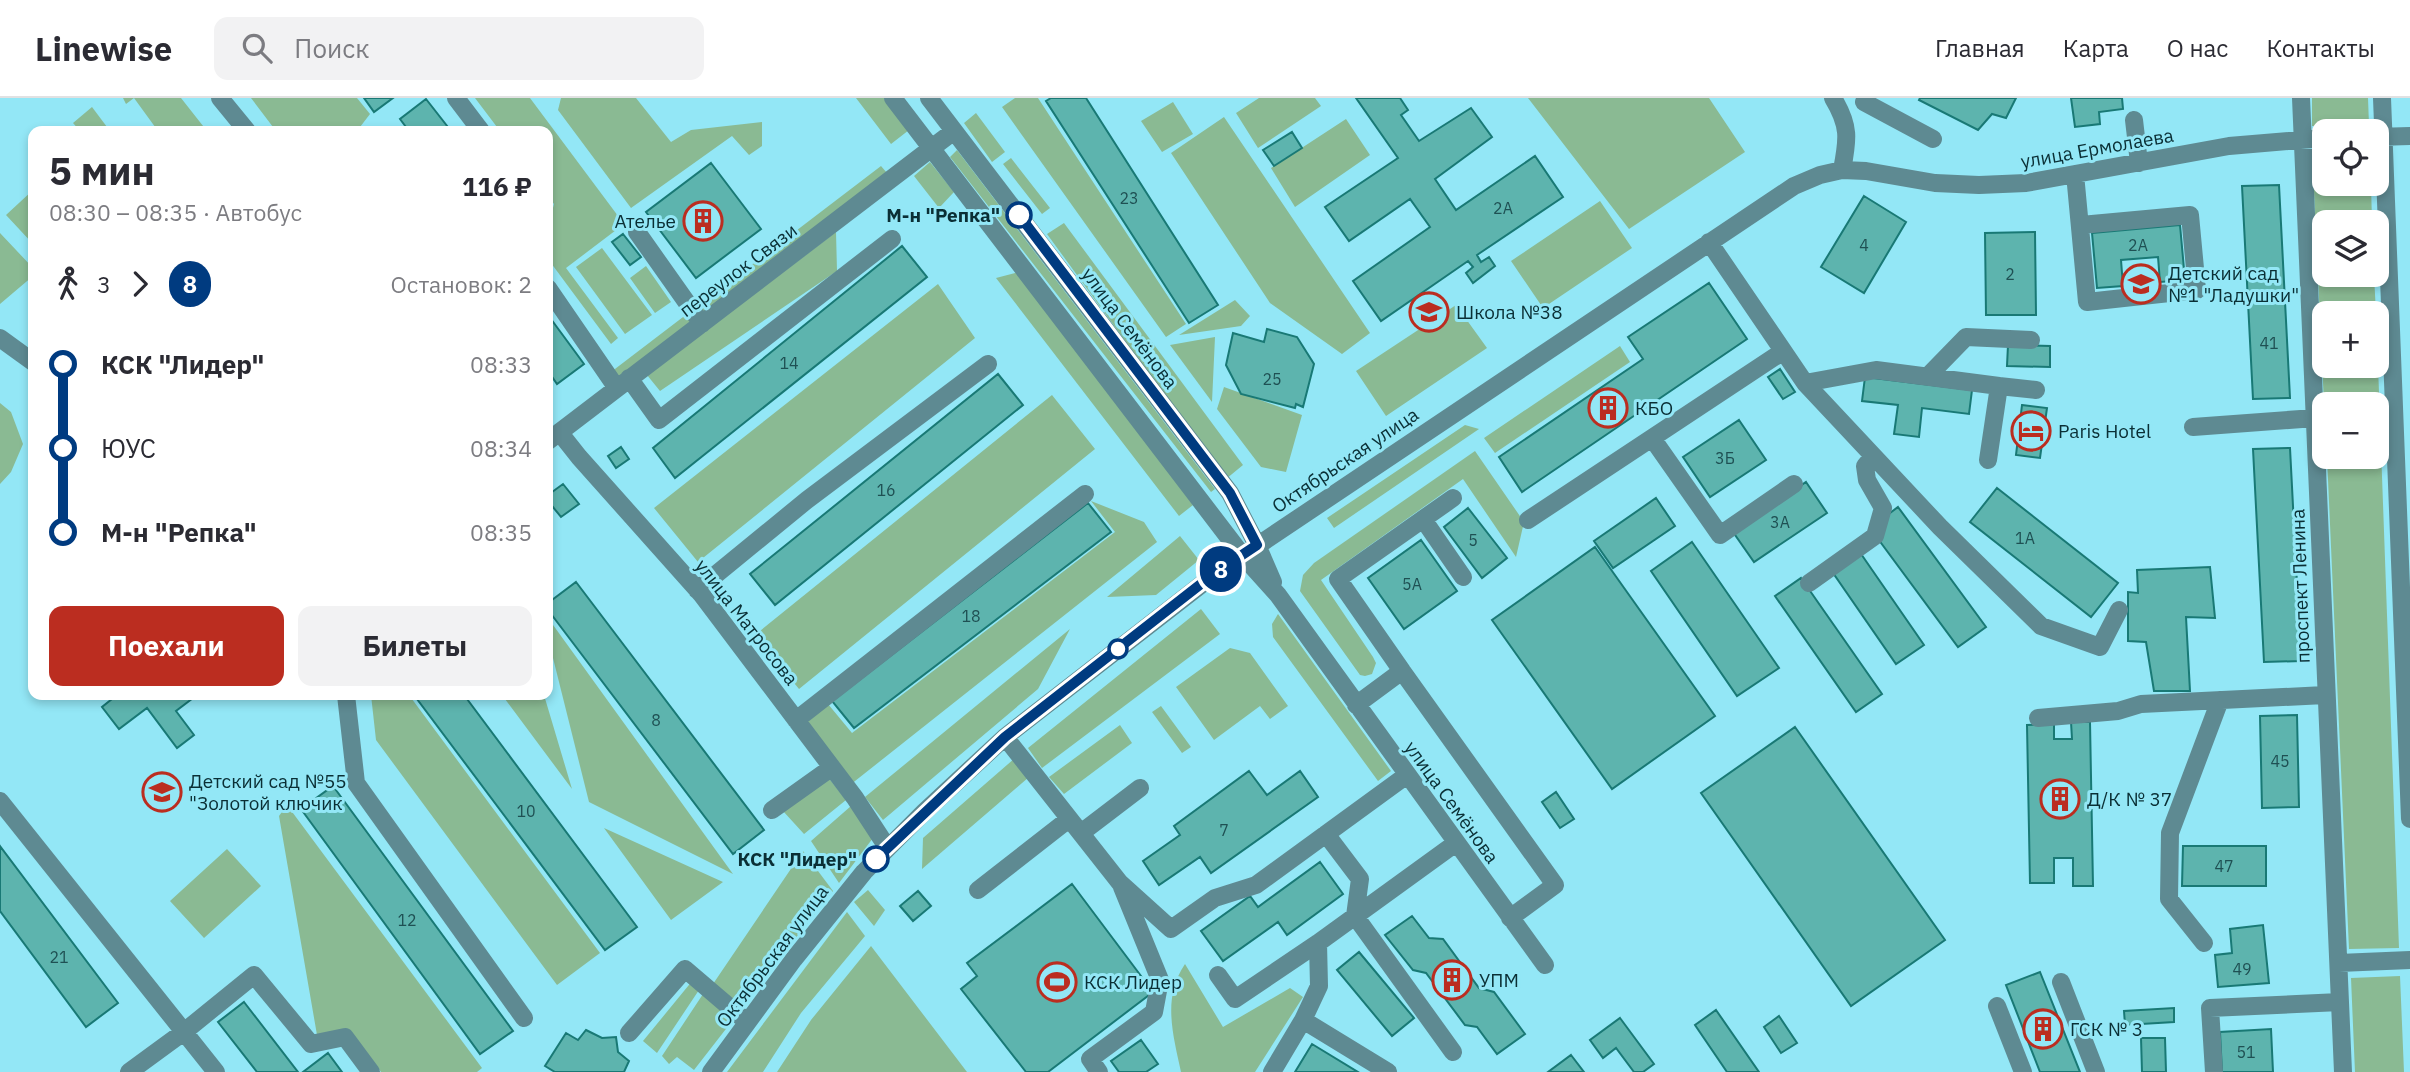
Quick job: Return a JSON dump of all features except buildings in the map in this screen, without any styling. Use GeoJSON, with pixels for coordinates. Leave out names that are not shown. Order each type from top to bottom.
{"type":"FeatureCollection","features":[{"type":"Feature","properties":{"kind":"street"},"geometry":{"type":"LineString","coordinates":[[220,98],[243,126]]}},
{"type":"Feature","properties":{"kind":"street"},"geometry":{"type":"LineString","coordinates":[[456,98],[477,126]]}},
{"type":"Feature","properties":{"kind":"street","name":"улица Семёнова"},"geometry":{"type":"LineString","coordinates":[[893,98],[1242,555],[1278,595],[1545,965]]}},
{"type":"Feature","properties":{"kind":"street","name":"улица Семёнова"},"geometry":{"type":"LineString","coordinates":[[929,98],[1230,493],[1257,545],[1278,595]]}},
{"type":"Feature","properties":{"kind":"street"},"geometry":{"type":"LineString","coordinates":[[1833,98],[1848,131]]}},
{"type":"Feature","properties":{"kind":"street","name":"проспект Ленина"},"geometry":{"type":"LineString","coordinates":[[2301,98],[2314,392]]}},
{"type":"Feature","properties":{"kind":"street"},"geometry":{"type":"LineString","coordinates":[[2381,119],[2382,98]]}},
{"type":"Feature","properties":{"kind":"street"},"geometry":{"type":"LineString","coordinates":[[1842,170],[1848,131],[1866,100],[1933,139]]}},
{"type":"Feature","properties":{"kind":"street"},"geometry":{"type":"LineString","coordinates":[[2134,120],[2138,163]]}},
{"type":"Feature","properties":{"kind":"street","name":"переулок Связи"},"geometry":{"type":"LineString","coordinates":[[554,437],[954,131]]}},
{"type":"Feature","properties":{"kind":"street"},"geometry":{"type":"LineString","coordinates":[[2389,137],[2410,136]]}},
{"type":"Feature","properties":{"kind":"street","name":"улица Ермолаева"},"geometry":{"type":"LineString","coordinates":[[1898,175],[1935,183],[2026,183],[2229,146],[2312,138]]}},
{"type":"Feature","properties":{"kind":"street","name":"Октябрьская улица"},"geometry":{"type":"LineString","coordinates":[[711,1072],[843,897],[887,847],[1005,737],[1242,555],[1794,186],[1842,170],[1898,175]]}},
{"type":"Feature","properties":{"kind":"street"},"geometry":{"type":"LineString","coordinates":[[2075,174],[2087,302],[2197,290],[2190,215],[2081,225]]}},
{"type":"Feature","properties":{"kind":"street"},"geometry":{"type":"LineString","coordinates":[[2384,196],[2402,426],[2410,819]]}},
{"type":"Feature","properties":{"kind":"street"},"geometry":{"type":"LineString","coordinates":[[637,232],[702,324]]}},
{"type":"Feature","properties":{"kind":"street"},"geometry":{"type":"LineString","coordinates":[[553,294],[623,383],[659,420],[892,239]]}},
{"type":"Feature","properties":{"kind":"street"},"geometry":{"type":"LineString","coordinates":[[1709,242],[1805,383],[1940,527],[2041,626],[2100,646],[2119,610]]}},
{"type":"Feature","properties":{"kind":"street"},"geometry":{"type":"LineString","coordinates":[[1928,376],[1966,337],[2031,340]]}},
{"type":"Feature","properties":{"kind":"street"},"geometry":{"type":"LineString","coordinates":[[0,338],[28,358]]}},
{"type":"Feature","properties":{"kind":"street"},"geometry":{"type":"LineString","coordinates":[[1528,520],[1783,352]]}},
{"type":"Feature","properties":{"kind":"street"},"geometry":{"type":"LineString","coordinates":[[697,590],[807,500],[988,364]]}},
{"type":"Feature","properties":{"kind":"street"},"geometry":{"type":"LineString","coordinates":[[1805,383],[1875,370],[2036,390]]}},
{"type":"Feature","properties":{"kind":"street"},"geometry":{"type":"LineString","coordinates":[[1988,460],[1999,386]]}},
{"type":"Feature","properties":{"kind":"street"},"geometry":{"type":"LineString","coordinates":[[2193,427],[2312,418]]}},
{"type":"Feature","properties":{"kind":"street","name":"улица Матросова"},"geometry":{"type":"LineString","coordinates":[[554,437],[579,457],[697,590],[796,720],[887,847]]}},
{"type":"Feature","properties":{"kind":"street"},"geometry":{"type":"LineString","coordinates":[[1652,439],[1720,535],[1794,484]]}},
{"type":"Feature","properties":{"kind":"street"},"geometry":{"type":"LineString","coordinates":[[1809,583],[1875,536],[1883,508],[1867,480],[1866,466],[1874,456]]}},
{"type":"Feature","properties":{"kind":"street","name":"проспект Ленина"},"geometry":{"type":"LineString","coordinates":[[2317,469],[2343,1072]]}},
{"type":"Feature","properties":{"kind":"street"},"geometry":{"type":"LineString","coordinates":[[796,720],[1085,494]]}},
{"type":"Feature","properties":{"kind":"street"},"geometry":{"type":"LineString","coordinates":[[1454,498],[1338,579],[1555,885],[1510,918]]}},
{"type":"Feature","properties":{"kind":"street"},"geometry":{"type":"LineString","coordinates":[[1423,519],[1463,577]]}},
{"type":"Feature","properties":{"kind":"street"},"geometry":{"type":"LineString","coordinates":[[1356,705],[1402,671]]}},
{"type":"Feature","properties":{"kind":"street"},"geometry":{"type":"LineString","coordinates":[[2038,718],[2118,711],[2141,704],[2325,695]]}},
{"type":"Feature","properties":{"kind":"street"},"geometry":{"type":"LineString","coordinates":[[347,700],[356,783],[524,1018]]}},
{"type":"Feature","properties":{"kind":"street"},"geometry":{"type":"LineString","coordinates":[[2204,943],[2169,898],[2170,833],[2220,700]]}},
{"type":"Feature","properties":{"kind":"street"},"geometry":{"type":"LineString","coordinates":[[1005,737],[1120,883],[1171,929],[1215,898],[1256,885],[1407,775]]}},
{"type":"Feature","properties":{"kind":"street"},"geometry":{"type":"LineString","coordinates":[[772,810],[831,768]]}},
{"type":"Feature","properties":{"kind":"street"},"geometry":{"type":"LineString","coordinates":[[1081,833],[1140,788]]}},
{"type":"Feature","properties":{"kind":"street"},"geometry":{"type":"LineString","coordinates":[[0,801],[215,1072]]}},
{"type":"Feature","properties":{"kind":"street"},"geometry":{"type":"LineString","coordinates":[[978,890],[1069,819]]}},
{"type":"Feature","properties":{"kind":"street"},"geometry":{"type":"LineString","coordinates":[[1326,834],[1360,879],[1355,916],[1453,1052]]}},
{"type":"Feature","properties":{"kind":"street"},"geometry":{"type":"LineString","coordinates":[[1218,975],[1235,999],[1318,943],[1456,843]]}},
{"type":"Feature","properties":{"kind":"street"},"geometry":{"type":"LineString","coordinates":[[1099,1072],[1090,1059],[1154,1012],[1160,980],[1120,883]]}},
{"type":"Feature","properties":{"kind":"street"},"geometry":{"type":"LineString","coordinates":[[1272,1072],[1320,986],[1318,943]]}},
{"type":"Feature","properties":{"kind":"street"},"geometry":{"type":"LineString","coordinates":[[2339,963],[2410,960]]}},
{"type":"Feature","properties":{"kind":"street"},"geometry":{"type":"LineString","coordinates":[[629,1033],[685,969],[747,1022]]}},
{"type":"Feature","properties":{"kind":"street"},"geometry":{"type":"LineString","coordinates":[[129,1072],[254,975],[311,1044],[345,1037],[371,1072]]}},
{"type":"Feature","properties":{"kind":"street"},"geometry":{"type":"LineString","coordinates":[[2061,982],[2096,1072]]}},
{"type":"Feature","properties":{"kind":"street"},"geometry":{"type":"LineString","coordinates":[[2214,1072],[2210,1008],[2340,1002]]}},
{"type":"Feature","properties":{"kind":"street"},"geometry":{"type":"LineString","coordinates":[[1997,1006],[2023,1072]]}},
{"type":"Feature","properties":{"kind":"street"},"geometry":{"type":"LineString","coordinates":[[1303,1020],[1388,1072]]}},
{"type":"Feature","properties":{"kind":"green space"},"geometry":{"type":"Polygon","coordinates":[[[123,98],[134,98],[126,104],[123,98]]]}},
{"type":"Feature","properties":{"kind":"green space"},"geometry":{"type":"Polygon","coordinates":[[[134,98],[181,98],[203,126],[154,126],[134,98]]]}},
{"type":"Feature","properties":{"kind":"green space"},"geometry":{"type":"Polygon","coordinates":[[[251,98],[357,98],[370,114],[361,126],[272,126],[251,98]]]}},
{"type":"Feature","properties":{"kind":"green space"},"geometry":{"type":"Polygon","coordinates":[[[475,98],[530,98],[551,126],[496,126],[475,98]]]}},
{"type":"Feature","properties":{"kind":"green space"},"geometry":{"type":"Polygon","coordinates":[[[561,98],[636,98],[671,142],[691,130],[762,122],[762,146],[749,155],[732,136],[631,208],[558,110],[561,98]]]}},
{"type":"Feature","properties":{"kind":"green space"},"geometry":{"type":"Polygon","coordinates":[[[856,98],[884,98],[909,130],[891,144],[856,98]]]}},
{"type":"Feature","properties":{"kind":"green space"},"geometry":{"type":"Polygon","coordinates":[[[1015,98],[1038,98],[1186,324],[1166,337],[1002,107],[1015,98]]]}},
{"type":"Feature","properties":{"kind":"green space"},"geometry":{"type":"Polygon","coordinates":[[[1259,98],[1315,98],[1321,106],[1258,148],[1236,113],[1259,98]]]}},
{"type":"Feature","properties":{"kind":"green space"},"geometry":{"type":"Polygon","coordinates":[[[1528,98],[1709,98],[1745,152],[1629,229],[1528,98]]]}},
{"type":"Feature","properties":{"kind":"green space"},"geometry":{"type":"Polygon","coordinates":[[[2312,98],[2368,98],[2369,119],[2312,119],[2312,98]]]}},
{"type":"Feature","properties":{"kind":"green space"},"geometry":{"type":"Polygon","coordinates":[[[1173,102],[1193,134],[1162,152],[1141,121],[1173,102]]]}},
{"type":"Feature","properties":{"kind":"green space"},"geometry":{"type":"Polygon","coordinates":[[[92,107],[106,126],[76,126],[73,123],[92,107]]]}},
{"type":"Feature","properties":{"kind":"green space"},"geometry":{"type":"Polygon","coordinates":[[[976,113],[1005,152],[992,162],[964,123],[976,113]]]}},
{"type":"Feature","properties":{"kind":"green space"},"geometry":{"type":"Polygon","coordinates":[[[1224,117],[1370,333],[1342,354],[1270,303],[1171,153],[1224,117]]]}},
{"type":"Feature","properties":{"kind":"green space"},"geometry":{"type":"Polygon","coordinates":[[[1346,119],[1370,155],[1295,207],[1271,168],[1346,119]]]}},
{"type":"Feature","properties":{"kind":"green space"},"geometry":{"type":"Polygon","coordinates":[[[553,129],[624,224],[566,268],[618,338],[611,344],[553,266],[553,129]]]}},
{"type":"Feature","properties":{"kind":"green space"},"geometry":{"type":"Polygon","coordinates":[[[957,150],[1215,489],[1211,492],[950,157],[957,150]]]}},
{"type":"Feature","properties":{"kind":"green space"},"geometry":{"type":"Polygon","coordinates":[[[1011,158],[1050,208],[1042,214],[1003,164],[1011,158]]]}},
{"type":"Feature","properties":{"kind":"green space"},"geometry":{"type":"Polygon","coordinates":[[[930,162],[954,192],[939,208],[914,176],[930,162]]]}},
{"type":"Feature","properties":{"kind":"green space"},"geometry":{"type":"Polygon","coordinates":[[[881,166],[887,173],[616,379],[611,372],[881,166]]]}},
{"type":"Feature","properties":{"kind":"green space"},"geometry":{"type":"Polygon","coordinates":[[[28,195],[28,239],[6,215],[28,195]]]}},
{"type":"Feature","properties":{"kind":"green space"},"geometry":{"type":"Polygon","coordinates":[[[2314,196],[2371,196],[2372,210],[2315,210],[2314,196]]]}},
{"type":"Feature","properties":{"kind":"green space"},"geometry":{"type":"Polygon","coordinates":[[[1600,201],[1632,248],[1543,308],[1511,261],[1600,201]]]}},
{"type":"Feature","properties":{"kind":"green space"},"geometry":{"type":"Polygon","coordinates":[[[1064,223],[1243,465],[1226,479],[1047,234],[1064,223]]]}},
{"type":"Feature","properties":{"kind":"green space"},"geometry":{"type":"Polygon","coordinates":[[[836,232],[837,271],[660,391],[647,375],[836,232]]]}},
{"type":"Feature","properties":{"kind":"green space"},"geometry":{"type":"Polygon","coordinates":[[[0,233],[28,263],[28,280],[0,304],[0,233]]]}},
{"type":"Feature","properties":{"kind":"green space"},"geometry":{"type":"Polygon","coordinates":[[[602,248],[652,315],[625,334],[576,267],[602,248]]]}},
{"type":"Feature","properties":{"kind":"green space"},"geometry":{"type":"Polygon","coordinates":[[[646,266],[671,302],[655,313],[630,278],[646,266]]]}},
{"type":"Feature","properties":{"kind":"green space"},"geometry":{"type":"Polygon","coordinates":[[[1023,271],[1193,505],[1179,516],[996,278],[1023,271]]]}},
{"type":"Feature","properties":{"kind":"green space"},"geometry":{"type":"Polygon","coordinates":[[[938,284],[975,338],[698,562],[654,508],[938,284]]]}},
{"type":"Feature","properties":{"kind":"green space"},"geometry":{"type":"Polygon","coordinates":[[[2318,287],[2375,287],[2375,301],[2319,301],[2318,287]]]}},
{"type":"Feature","properties":{"kind":"green space"},"geometry":{"type":"Polygon","coordinates":[[[1235,300],[1250,316],[1241,326],[1179,335],[1235,300]]]}},
{"type":"Feature","properties":{"kind":"green space"},"geometry":{"type":"Polygon","coordinates":[[[1456,305],[1487,348],[1386,416],[1356,371],[1456,305]]]}},
{"type":"Feature","properties":{"kind":"green space"},"geometry":{"type":"Polygon","coordinates":[[[1215,337],[1212,402],[1170,345],[1215,337]]]}},
{"type":"Feature","properties":{"kind":"green space"},"geometry":{"type":"Polygon","coordinates":[[[1620,346],[1630,362],[1495,453],[1484,438],[1620,346]]]}},
{"type":"Feature","properties":{"kind":"green space"},"geometry":{"type":"Polygon","coordinates":[[[2323,378],[2378,378],[2379,392],[2323,392],[2323,378]]]}},
{"type":"Feature","properties":{"kind":"green space"},"geometry":{"type":"Polygon","coordinates":[[[1224,387],[1302,415],[1286,472],[1261,467],[1217,409],[1224,387]]]}},
{"type":"Feature","properties":{"kind":"green space"},"geometry":{"type":"Polygon","coordinates":[[[1052,395],[1095,449],[799,689],[755,635],[1052,395]]]}},
{"type":"Feature","properties":{"kind":"green space"},"geometry":{"type":"Polygon","coordinates":[[[0,403],[11,412],[23,444],[11,472],[0,484],[0,403]]]}},
{"type":"Feature","properties":{"kind":"green space"},"geometry":{"type":"Polygon","coordinates":[[[1465,425],[1479,429],[1334,528],[1327,518],[1465,425]]]}},
{"type":"Feature","properties":{"kind":"green space"},"geometry":{"type":"Polygon","coordinates":[[[1475,451],[1524,522],[1516,557],[1463,479],[1321,580],[1376,663],[1372,674],[1360,675],[1300,591],[1303,575],[1314,563],[1475,451]]]}},
{"type":"Feature","properties":{"kind":"green space"},"geometry":{"type":"Polygon","coordinates":[[[2328,469],[2382,469],[2399,948],[2349,949],[2328,469]]]}},
{"type":"Feature","properties":{"kind":"green space"},"geometry":{"type":"Polygon","coordinates":[[[1091,501],[1144,522],[1157,542],[850,785],[805,724],[828,704],[852,733],[1115,532],[1091,501]]]}},
{"type":"Feature","properties":{"kind":"green space"},"geometry":{"type":"Polygon","coordinates":[[[1180,536],[1199,560],[1156,595],[1107,597],[1180,536]]]}},
{"type":"Feature","properties":{"kind":"green space"},"geometry":{"type":"Polygon","coordinates":[[[1201,609],[1220,634],[1042,768],[1028,748],[1201,609]]]}},
{"type":"Feature","properties":{"kind":"green space"},"geometry":{"type":"Polygon","coordinates":[[[1278,614],[1391,771],[1378,781],[1273,637],[1272,624],[1278,614]]]}},
{"type":"Feature","properties":{"kind":"green space"},"geometry":{"type":"Polygon","coordinates":[[[553,625],[733,874],[589,802],[553,658],[553,625]]]}},
{"type":"Feature","properties":{"kind":"green space"},"geometry":{"type":"Polygon","coordinates":[[[1070,629],[1038,689],[883,820],[865,797],[1070,629]]]}},
{"type":"Feature","properties":{"kind":"green space"},"geometry":{"type":"Polygon","coordinates":[[[1230,648],[1250,653],[1288,706],[1270,719],[1260,706],[1214,740],[1176,687],[1230,648]]]}},
{"type":"Feature","properties":{"kind":"green space"},"geometry":{"type":"Polygon","coordinates":[[[372,700],[413,700],[600,953],[557,985],[376,740],[372,700]]]}},
{"type":"Feature","properties":{"kind":"green space"},"geometry":{"type":"Polygon","coordinates":[[[506,700],[545,700],[572,789],[506,700]]]}},
{"type":"Feature","properties":{"kind":"green space"},"geometry":{"type":"Polygon","coordinates":[[[1161,706],[1191,747],[1182,753],[1152,712],[1161,706]]]}},
{"type":"Feature","properties":{"kind":"green space"},"geometry":{"type":"Polygon","coordinates":[[[1120,725],[1132,743],[1064,794],[1049,777],[1120,725]]]}},
{"type":"Feature","properties":{"kind":"green space"},"geometry":{"type":"Polygon","coordinates":[[[1015,758],[1029,777],[922,869],[923,838],[1015,758]]]}},
{"type":"Feature","properties":{"kind":"green space"},"geometry":{"type":"Polygon","coordinates":[[[828,777],[846,800],[804,834],[783,811],[828,777]]]}},
{"type":"Feature","properties":{"kind":"green space"},"geometry":{"type":"Polygon","coordinates":[[[287,805],[482,1068],[477,1072],[381,1072],[350,1030],[317,1035],[279,816],[287,805]]]}},
{"type":"Feature","properties":{"kind":"green space"},"geometry":{"type":"Polygon","coordinates":[[[851,806],[873,838],[839,883],[811,841],[851,806]]]}},
{"type":"Feature","properties":{"kind":"green space"},"geometry":{"type":"Polygon","coordinates":[[[604,828],[723,882],[671,920],[604,828]]]}},
{"type":"Feature","properties":{"kind":"green space"},"geometry":{"type":"Polygon","coordinates":[[[227,849],[261,886],[204,938],[170,901],[227,849]]]}},
{"type":"Feature","properties":{"kind":"green space"},"geometry":{"type":"Polygon","coordinates":[[[803,851],[833,891],[740,1008],[713,984],[803,851]]]}},
{"type":"Feature","properties":{"kind":"green space"},"geometry":{"type":"Polygon","coordinates":[[[868,890],[885,910],[874,926],[854,902],[868,890]]]}},
{"type":"Feature","properties":{"kind":"green space"},"geometry":{"type":"Polygon","coordinates":[[[847,912],[865,936],[801,1013],[763,1072],[727,1072],[847,912]]]}},
{"type":"Feature","properties":{"kind":"green space"},"geometry":{"type":"Polygon","coordinates":[[[871,946],[967,1072],[777,1072],[811,1020],[871,946]]]}},
{"type":"Feature","properties":{"kind":"green space"},"geometry":{"type":"Polygon","coordinates":[[[1185,964],[1223,1027],[1290,988],[1303,997],[1255,1072],[1181,1072],[1171,1016],[1174,990],[1185,964]]]}},
{"type":"Feature","properties":{"kind":"green space"},"geometry":{"type":"Polygon","coordinates":[[[2400,976],[2404,1072],[2355,1072],[2351,978],[2400,976]]]}},
{"type":"Feature","properties":{"kind":"green space"},"geometry":{"type":"Polygon","coordinates":[[[693,980],[701,987],[657,1053],[643,1041],[693,980]]]}},
{"type":"Feature","properties":{"kind":"green space"},"geometry":{"type":"Polygon","coordinates":[[[705,991],[736,1016],[694,1070],[677,1057],[669,1064],[662,1056],[705,991]]]}},
{"type":"Feature","properties":{"kind":"bus line","name":"8"},"geometry":{"type":"LineString","coordinates":[[876,859],[1005,737],[1215,573],[1257,545],[1230,493],[1019,215]]}},
{"type":"Feature","properties":{"kind":"place","name":"М-н \"Репка\""},"geometry":{"type":"Point","coordinates":[1019,215]}},
{"type":"Feature","properties":{"kind":"place","name":"Ателье"},"geometry":{"type":"Point","coordinates":[703,221]}},
{"type":"Feature","properties":{"kind":"place","name":"Детский сад №1 \"Ладушки\""},"geometry":{"type":"Point","coordinates":[2141,284]}},
{"type":"Feature","properties":{"kind":"place","name":"Школа №38"},"geometry":{"type":"Point","coordinates":[1429,312]}},
{"type":"Feature","properties":{"kind":"place","name":"КБО"},"geometry":{"type":"Point","coordinates":[1608,408]}},
{"type":"Feature","properties":{"kind":"place","name":"Paris Hotel"},"geometry":{"type":"Point","coordinates":[2031,431]}},
{"type":"Feature","properties":{"kind":"place","name":"Детский сад №55 \"Золотой ключик"},"geometry":{"type":"Point","coordinates":[162,792]}},
{"type":"Feature","properties":{"kind":"place","name":"Д/К № 37"},"geometry":{"type":"Point","coordinates":[2060,799]}},
{"type":"Feature","properties":{"kind":"place","name":"КСК \"Лидер\""},"geometry":{"type":"Point","coordinates":[876,859]}},
{"type":"Feature","properties":{"kind":"place","name":"УПМ"},"geometry":{"type":"Point","coordinates":[1452,980]}},
{"type":"Feature","properties":{"kind":"place","name":"КСК Лидер"},"geometry":{"type":"Point","coordinates":[1057,982]}},
{"type":"Feature","properties":{"kind":"place","name":"ГСК № 3"},"geometry":{"type":"Point","coordinates":[2043,1029]}}]}
